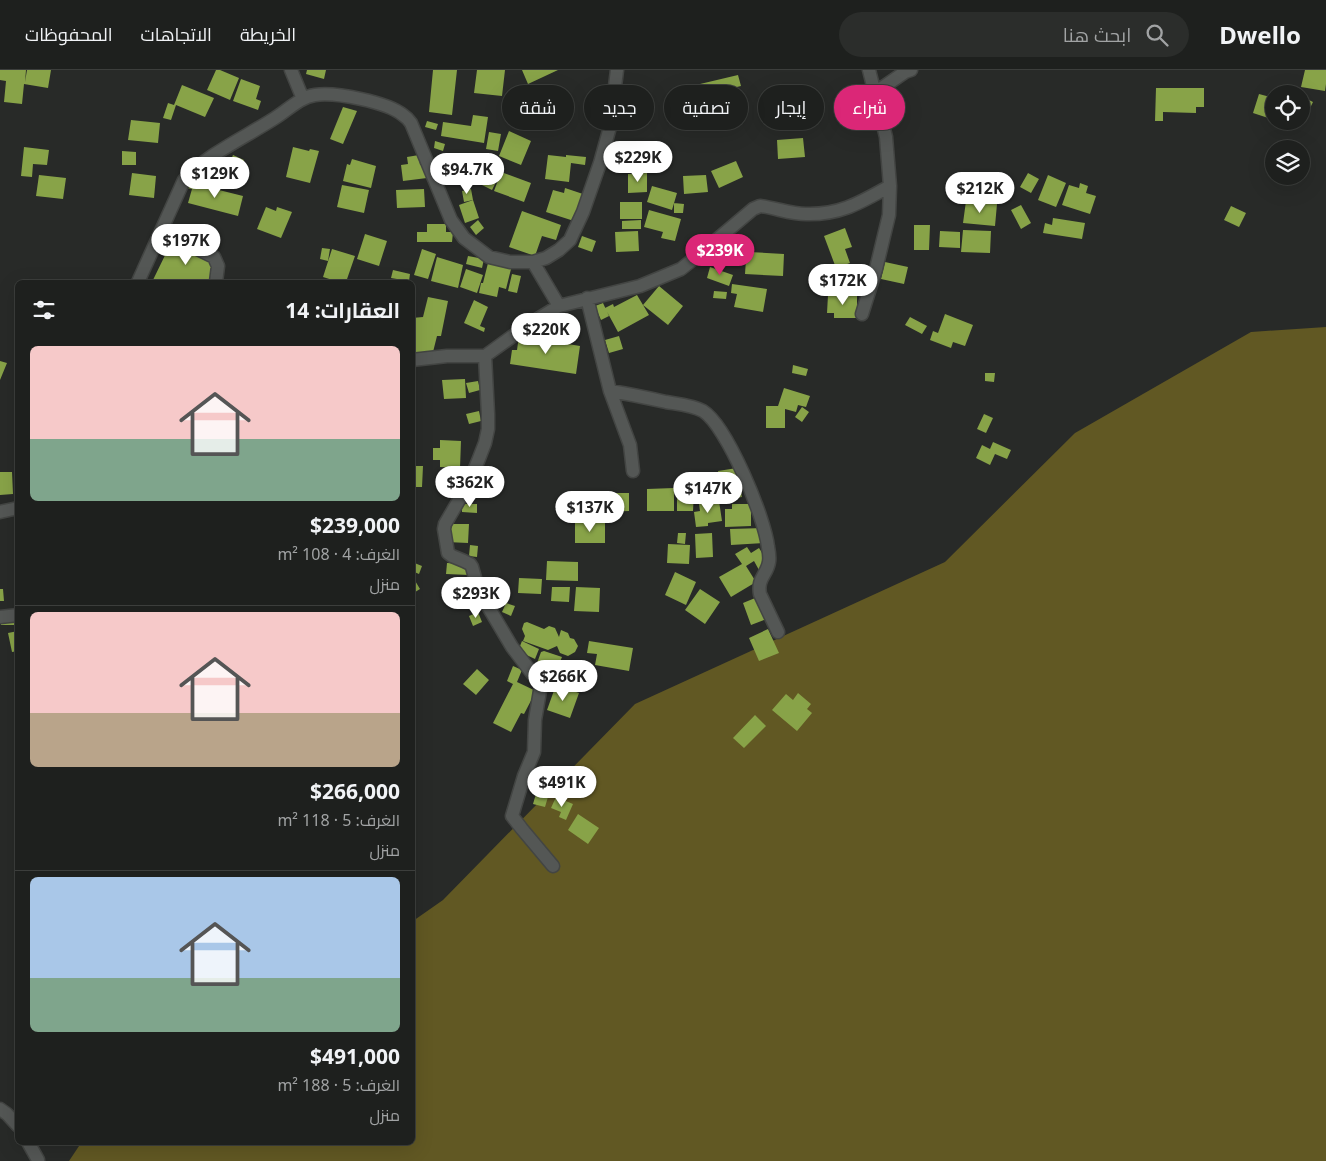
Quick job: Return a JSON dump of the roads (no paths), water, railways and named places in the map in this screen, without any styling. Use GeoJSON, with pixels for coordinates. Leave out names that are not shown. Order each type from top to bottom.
{"type":"FeatureCollection","features":[{"type":"Feature","properties":{"kind":"street"},"geometry":{"type":"LineString","coordinates":[[292,70],[303,99]]}},
{"type":"Feature","properties":{"kind":"street"},"geometry":{"type":"LineString","coordinates":[[139,280],[184,180],[195,168],[303,99],[314,95],[339,95],[368,100],[403,114],[411,123],[451,220],[464,238],[489,257],[510,262],[532,262],[546,258],[570,240],[583,212],[610,127],[617,70]]}},
{"type":"Feature","properties":{"kind":"street"},"geometry":{"type":"LineString","coordinates":[[869,70],[874,85]]}},
{"type":"Feature","properties":{"kind":"street"},"geometry":{"type":"LineString","coordinates":[[886,85],[910,70]]}},
{"type":"Feature","properties":{"kind":"street"},"geometry":{"type":"LineString","coordinates":[[862,314],[876,269],[889,215],[890,186],[884,130]]}},
{"type":"Feature","properties":{"kind":"street"},"geometry":{"type":"LineString","coordinates":[[415,360],[447,356],[485,356],[558,306],[640,286],[681,269],[753,208],[760,206],[805,214],[832,213],[857,204],[890,186]]}},
{"type":"Feature","properties":{"kind":"street"},"geometry":{"type":"LineString","coordinates":[[161,231],[214,257],[218,266],[216,280]]}},
{"type":"Feature","properties":{"kind":"street"},"geometry":{"type":"LineString","coordinates":[[532,262],[558,306]]}},
{"type":"Feature","properties":{"kind":"street"},"geometry":{"type":"LineString","coordinates":[[587,298],[610,391],[630,445],[633,471]]}},
{"type":"Feature","properties":{"kind":"street"},"geometry":{"type":"LineString","coordinates":[[485,356],[488,429],[485,443],[468,483],[444,529],[449,555],[470,564],[483,598],[512,647],[541,683],[534,752],[524,776],[512,816],[553,866]]}},
{"type":"Feature","properties":{"kind":"street"},"geometry":{"type":"LineString","coordinates":[[610,391],[688,406],[705,412],[713,421],[730,447],[763,523],[768,542],[769,564],[759,583],[759,588],[778,632]]}},
{"type":"Feature","properties":{"kind":"street"},"geometry":{"type":"LineString","coordinates":[[0,512],[15,509]]}},
{"type":"Feature","properties":{"kind":"street"},"geometry":{"type":"LineString","coordinates":[[0,617],[15,615]]}},
{"type":"Feature","properties":{"kind":"street"},"geometry":{"type":"LineString","coordinates":[[0,1109],[15,1123]]}},
{"type":"Feature","properties":{"kind":"street"},"geometry":{"type":"LineString","coordinates":[[30,1145],[38,1160]]}}]}
